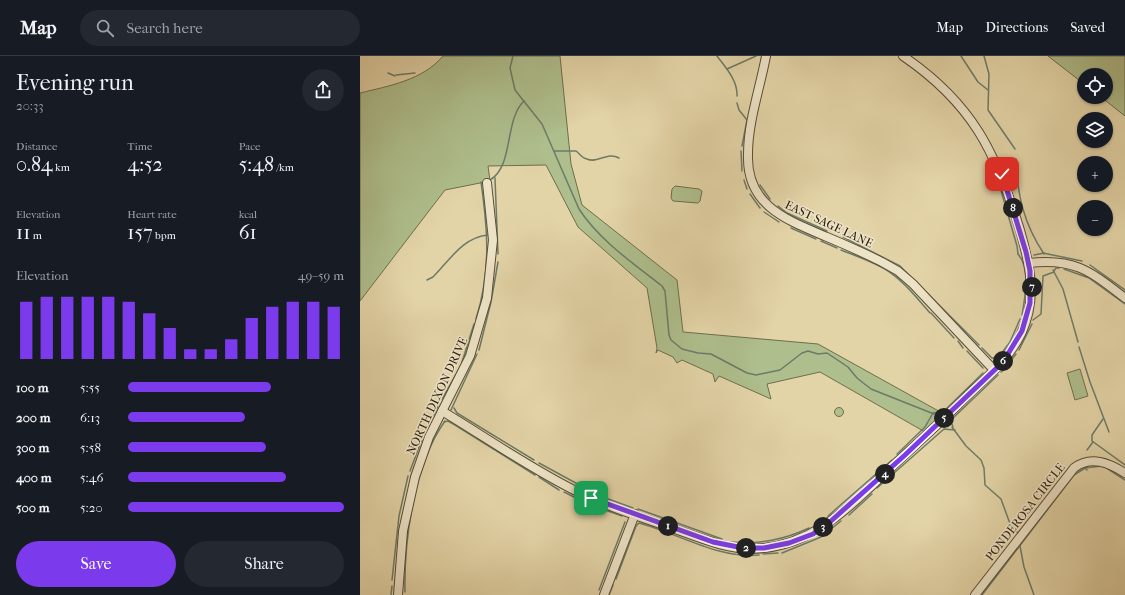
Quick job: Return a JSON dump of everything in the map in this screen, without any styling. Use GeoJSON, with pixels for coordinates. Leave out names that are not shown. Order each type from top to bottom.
{"type":"FeatureCollection","features":[{"type":"Feature","properties":{"kind":"street","name":"EAST SAGE LANE"},"geometry":{"type":"LineString","coordinates":[[766,56],[748,154],[752,181],[762,200],[769,208],[785,218],[882,262],[898,271],[913,284],[994,370]]}},
{"type":"Feature","properties":{"kind":"street"},"geometry":{"type":"LineString","coordinates":[[442,411],[575,491],[713,542],[732,547],[764,548],[803,538],[816,532],[831,521],[902,458],[1010,354],[1026,322],[1032,292],[1029,263],[1003,178],[983,138],[963,109],[945,90],[903,56]]}},
{"type":"Feature","properties":{"kind":"street","name":"NORTH DIXON DRIVE"},"geometry":{"type":"LineString","coordinates":[[398,595],[402,536],[409,495],[422,453],[470,356],[487,298],[493,240],[487,183]]}},
{"type":"Feature","properties":{"kind":"street"},"geometry":{"type":"LineString","coordinates":[[1029,263],[1054,261],[1078,266],[1094,274],[1125,298]]}},
{"type":"Feature","properties":{"kind":"street","name":"PONDEROSA CIRCLE"},"geometry":{"type":"LineString","coordinates":[[975,595],[1074,468],[1086,462],[1099,461],[1111,465],[1125,473]]}},
{"type":"Feature","properties":{"kind":"street"},"geometry":{"type":"LineString","coordinates":[[604,595],[635,514]]}},
{"type":"Feature","properties":{"kind":"green space"},"geometry":{"type":"Polygon","coordinates":[[[443,56],[560,56],[571,164],[582,205],[677,280],[683,332],[818,344],[944,414],[925,432],[820,372],[767,384],[771,399],[719,376],[715,382],[713,374],[682,360],[677,363],[673,357],[658,350],[656,353],[657,348],[647,288],[578,227],[546,165],[488,166],[490,181],[445,190],[360,301],[360,93],[405,81],[426,71],[443,56]]]}},
{"type":"Feature","properties":{"kind":"green space"},"geometry":{"type":"Polygon","coordinates":[[[1048,56],[1125,56],[1125,116],[1110,104],[1113,104],[1113,68],[1077,68],[1077,79],[1048,56]]]}},
{"type":"Feature","properties":{"kind":"green space"},"geometry":{"type":"Polygon","coordinates":[[[675,186],[699,189],[702,191],[700,201],[698,203],[673,201],[671,198],[672,189],[675,186]]]}},
{"type":"Feature","properties":{"kind":"green space"},"geometry":{"type":"Polygon","coordinates":[[[1080,369],[1088,396],[1075,400],[1067,373],[1080,369]]]}},
{"type":"Feature","properties":{"kind":"green space"},"geometry":{"type":"Polygon","coordinates":[[[839,407],[844,412],[839,417],[834,412],[839,407]]]}},
{"type":"Feature","properties":{"kind":"waterway"},"geometry":{"type":"LineString","coordinates":[[513,56],[510,68],[515,90],[542,124],[579,209],[596,231],[662,286],[665,291],[669,335],[671,340],[682,349],[698,353],[711,354],[747,373],[756,375],[780,370],[802,353],[808,351],[818,354],[827,353],[848,367],[857,378],[871,389],[934,414]]}},
{"type":"Feature","properties":{"kind":"waterway"},"geometry":{"type":"LineString","coordinates":[[717,56],[728,70],[736,85],[737,96]]}},
{"type":"Feature","properties":{"kind":"waterway"},"geometry":{"type":"LineString","coordinates":[[727,69],[756,56]]}},
{"type":"Feature","properties":{"kind":"waterway"},"geometry":{"type":"LineString","coordinates":[[961,56],[978,82],[988,90]]}},
{"type":"Feature","properties":{"kind":"waterway"},"geometry":{"type":"LineString","coordinates":[[984,56],[989,74],[988,110],[1015,149]]}},
{"type":"Feature","properties":{"kind":"waterway"},"geometry":{"type":"LineString","coordinates":[[388,73],[395,76]]}},
{"type":"Feature","properties":{"kind":"waterway"},"geometry":{"type":"LineString","coordinates":[[396,75],[415,73]]}},
{"type":"Feature","properties":{"kind":"waterway"},"geometry":{"type":"LineString","coordinates":[[490,180],[498,173],[503,164],[514,119],[518,109],[524,101]]}},
{"type":"Feature","properties":{"kind":"waterway"},"geometry":{"type":"LineString","coordinates":[[737,103],[739,110],[747,120],[742,146]]}},
{"type":"Feature","properties":{"kind":"waterway"},"geometry":{"type":"LineString","coordinates":[[554,151],[576,151],[584,158],[591,160],[610,156],[619,158]]}},
{"type":"Feature","properties":{"kind":"waterway"},"geometry":{"type":"LineString","coordinates":[[741,151],[742,171]]}},
{"type":"Feature","properties":{"kind":"waterway"},"geometry":{"type":"LineString","coordinates":[[1016,159],[1018,185],[1023,209],[1031,232],[1044,254]]}},
{"type":"Feature","properties":{"kind":"waterway"},"geometry":{"type":"LineString","coordinates":[[495,178],[498,254]]}},
{"type":"Feature","properties":{"kind":"waterway"},"geometry":{"type":"LineString","coordinates":[[744,180],[747,189]]}},
{"type":"Feature","properties":{"kind":"waterway"},"geometry":{"type":"LineString","coordinates":[[476,319],[484,284],[487,251],[481,182]]}},
{"type":"Feature","properties":{"kind":"waterway"},"geometry":{"type":"LineString","coordinates":[[760,185],[770,199]]}},
{"type":"Feature","properties":{"kind":"waterway"},"geometry":{"type":"LineString","coordinates":[[1000,187],[1018,254]]}},
{"type":"Feature","properties":{"kind":"waterway"},"geometry":{"type":"LineString","coordinates":[[750,194],[760,208]]}},
{"type":"Feature","properties":{"kind":"waterway"},"geometry":{"type":"LineString","coordinates":[[778,206],[787,213],[827,231]]}},
{"type":"Feature","properties":{"kind":"waterway"},"geometry":{"type":"LineString","coordinates":[[764,212],[779,222]]}},
{"type":"Feature","properties":{"kind":"waterway"},"geometry":{"type":"LineString","coordinates":[[791,228],[816,239]]}},
{"type":"Feature","properties":{"kind":"waterway"},"geometry":{"type":"LineString","coordinates":[[427,280],[433,277],[464,245],[471,240],[488,235]]}},
{"type":"Feature","properties":{"kind":"waterway"},"geometry":{"type":"LineString","coordinates":[[843,237],[900,266],[979,345]]}},
{"type":"Feature","properties":{"kind":"waterway"},"geometry":{"type":"LineString","coordinates":[[821,241],[837,248]]}},
{"type":"Feature","properties":{"kind":"waterway"},"geometry":{"type":"LineString","coordinates":[[841,250],[892,273],[909,289],[930,313]]}},
{"type":"Feature","properties":{"kind":"waterway"},"geometry":{"type":"LineString","coordinates":[[1043,253],[1082,261]]}},
{"type":"Feature","properties":{"kind":"waterway"},"geometry":{"type":"LineString","coordinates":[[1034,255],[1044,253]]}},
{"type":"Feature","properties":{"kind":"waterway"},"geometry":{"type":"LineString","coordinates":[[1018,254],[1025,267],[1026,275],[1022,315]]}},
{"type":"Feature","properties":{"kind":"waterway"},"geometry":{"type":"LineString","coordinates":[[479,350],[491,302],[498,262]]}},
{"type":"Feature","properties":{"kind":"waterway"},"geometry":{"type":"LineString","coordinates":[[1090,265],[1125,290]]}},
{"type":"Feature","properties":{"kind":"waterway"},"geometry":{"type":"LineString","coordinates":[[1054,271],[1056,268],[1059,268]]}},
{"type":"Feature","properties":{"kind":"waterway"},"geometry":{"type":"LineString","coordinates":[[1064,269],[1089,278],[1125,304]]}},
{"type":"Feature","properties":{"kind":"waterway"},"geometry":{"type":"LineString","coordinates":[[1053,270],[1063,289],[1078,342]]}},
{"type":"Feature","properties":{"kind":"waterway"},"geometry":{"type":"LineString","coordinates":[[1033,320],[1041,314],[1043,276],[1054,272]]}},
{"type":"Feature","properties":{"kind":"waterway"},"geometry":{"type":"LineString","coordinates":[[931,313],[954,338]]}},
{"type":"Feature","properties":{"kind":"waterway"},"geometry":{"type":"LineString","coordinates":[[982,348],[992,358],[998,358],[1010,342],[1020,319]]}},
{"type":"Feature","properties":{"kind":"waterway"},"geometry":{"type":"LineString","coordinates":[[462,362],[474,324]]}},
{"type":"Feature","properties":{"kind":"waterway"},"geometry":{"type":"LineString","coordinates":[[1019,350],[1032,324]]}},
{"type":"Feature","properties":{"kind":"waterway"},"geometry":{"type":"LineString","coordinates":[[958,341],[963,348]]}},
{"type":"Feature","properties":{"kind":"waterway"},"geometry":{"type":"LineString","coordinates":[[1079,347],[1090,382],[1109,432]]}},
{"type":"Feature","properties":{"kind":"waterway"},"geometry":{"type":"LineString","coordinates":[[967,351],[983,368]]}},
{"type":"Feature","properties":{"kind":"waterway"},"geometry":{"type":"LineString","coordinates":[[451,410],[477,354]]}},
{"type":"Feature","properties":{"kind":"waterway"},"geometry":{"type":"LineString","coordinates":[[1007,366],[1016,354]]}},
{"type":"Feature","properties":{"kind":"waterway"},"geometry":{"type":"LineString","coordinates":[[442,399],[459,369]]}},
{"type":"Feature","properties":{"kind":"waterway"},"geometry":{"type":"LineString","coordinates":[[897,454],[925,427],[933,413],[944,411],[983,373]]}},
{"type":"Feature","properties":{"kind":"waterway"},"geometry":{"type":"LineString","coordinates":[[953,427],[951,421],[952,419],[998,375]]}},
{"type":"Feature","properties":{"kind":"waterway"},"geometry":{"type":"LineString","coordinates":[[410,471],[421,442],[439,404]]}},
{"type":"Feature","properties":{"kind":"waterway"},"geometry":{"type":"LineString","coordinates":[[454,408],[457,413],[534,460]]}},
{"type":"Feature","properties":{"kind":"waterway"},"geometry":{"type":"LineString","coordinates":[[1103,419],[1092,435],[1092,441],[1125,465]]}},
{"type":"Feature","properties":{"kind":"waterway"},"geometry":{"type":"LineString","coordinates":[[405,592],[406,549],[418,480],[434,439],[445,421]]}},
{"type":"Feature","properties":{"kind":"waterway"},"geometry":{"type":"LineString","coordinates":[[444,422],[448,421],[455,425],[535,475]]}},
{"type":"Feature","properties":{"kind":"waterway"},"geometry":{"type":"LineString","coordinates":[[952,427],[966,446],[981,460],[984,468],[985,485],[1001,499],[1009,521],[1017,532]]}},
{"type":"Feature","properties":{"kind":"waterway"},"geometry":{"type":"LineString","coordinates":[[877,488],[944,429],[955,430]]}},
{"type":"Feature","properties":{"kind":"waterway"},"geometry":{"type":"LineString","coordinates":[[1087,450],[1093,442]]}},
{"type":"Feature","properties":{"kind":"waterway"},"geometry":{"type":"LineString","coordinates":[[828,516],[892,460]]}},
{"type":"Feature","properties":{"kind":"waterway"},"geometry":{"type":"LineString","coordinates":[[539,463],[596,494]]}},
{"type":"Feature","properties":{"kind":"waterway"},"geometry":{"type":"LineString","coordinates":[[1087,470],[1085,468],[1101,466]]}},
{"type":"Feature","properties":{"kind":"waterway"},"geometry":{"type":"LineString","coordinates":[[982,595],[1074,475],[1085,468]]}},
{"type":"Feature","properties":{"kind":"waterway"},"geometry":{"type":"LineString","coordinates":[[1108,469],[1125,480]]}},
{"type":"Feature","properties":{"kind":"waterway"},"geometry":{"type":"LineString","coordinates":[[392,580],[399,516],[408,476]]}},
{"type":"Feature","properties":{"kind":"waterway"},"geometry":{"type":"LineString","coordinates":[[539,477],[559,490]]}},
{"type":"Feature","properties":{"kind":"waterway"},"geometry":{"type":"LineString","coordinates":[[564,492],[586,503],[622,516]]}},
{"type":"Feature","properties":{"kind":"waterway"},"geometry":{"type":"LineString","coordinates":[[849,515],[872,494]]}},
{"type":"Feature","properties":{"kind":"waterway"},"geometry":{"type":"LineString","coordinates":[[600,496],[633,508]]}},
{"type":"Feature","properties":{"kind":"waterway"},"geometry":{"type":"LineString","coordinates":[[638,509],[722,539]]}},
{"type":"Feature","properties":{"kind":"waterway"},"geometry":{"type":"LineString","coordinates":[[782,553],[821,537],[841,521]]}},
{"type":"Feature","properties":{"kind":"waterway"},"geometry":{"type":"LineString","coordinates":[[599,590],[625,522]]}},
{"type":"Feature","properties":{"kind":"waterway"},"geometry":{"type":"LineString","coordinates":[[616,579],[636,526],[639,523],[713,549],[743,555],[759,555]]}},
{"type":"Feature","properties":{"kind":"waterway"},"geometry":{"type":"LineString","coordinates":[[732,542],[762,542],[781,538],[809,528]]}},
{"type":"Feature","properties":{"kind":"waterway"},"geometry":{"type":"LineString","coordinates":[[1020,546],[1024,567],[1034,595]]}},
{"type":"Feature","properties":{"kind":"waterway"},"geometry":{"type":"LineString","coordinates":[[763,554],[778,553]]}},
{"type":"Feature","properties":{"kind":"waterway"},"geometry":{"type":"LineString","coordinates":[[609,595],[613,585]]}},
{"type":"Feature","properties":{"kind":"waterway"},"geometry":{"type":"LineString","coordinates":[[391,595],[392,586]]}},
{"type":"Feature","properties":{"kind":"route"},"geometry":{"type":"LineString","coordinates":[[591,498],[694,536],[727,546],[751,549],[789,543],[813,534],[831,521],[905,455],[1003,362],[1010,354],[1022,331],[1027,320],[1032,292],[1029,263],[1010,196],[1002,174]]}}]}
